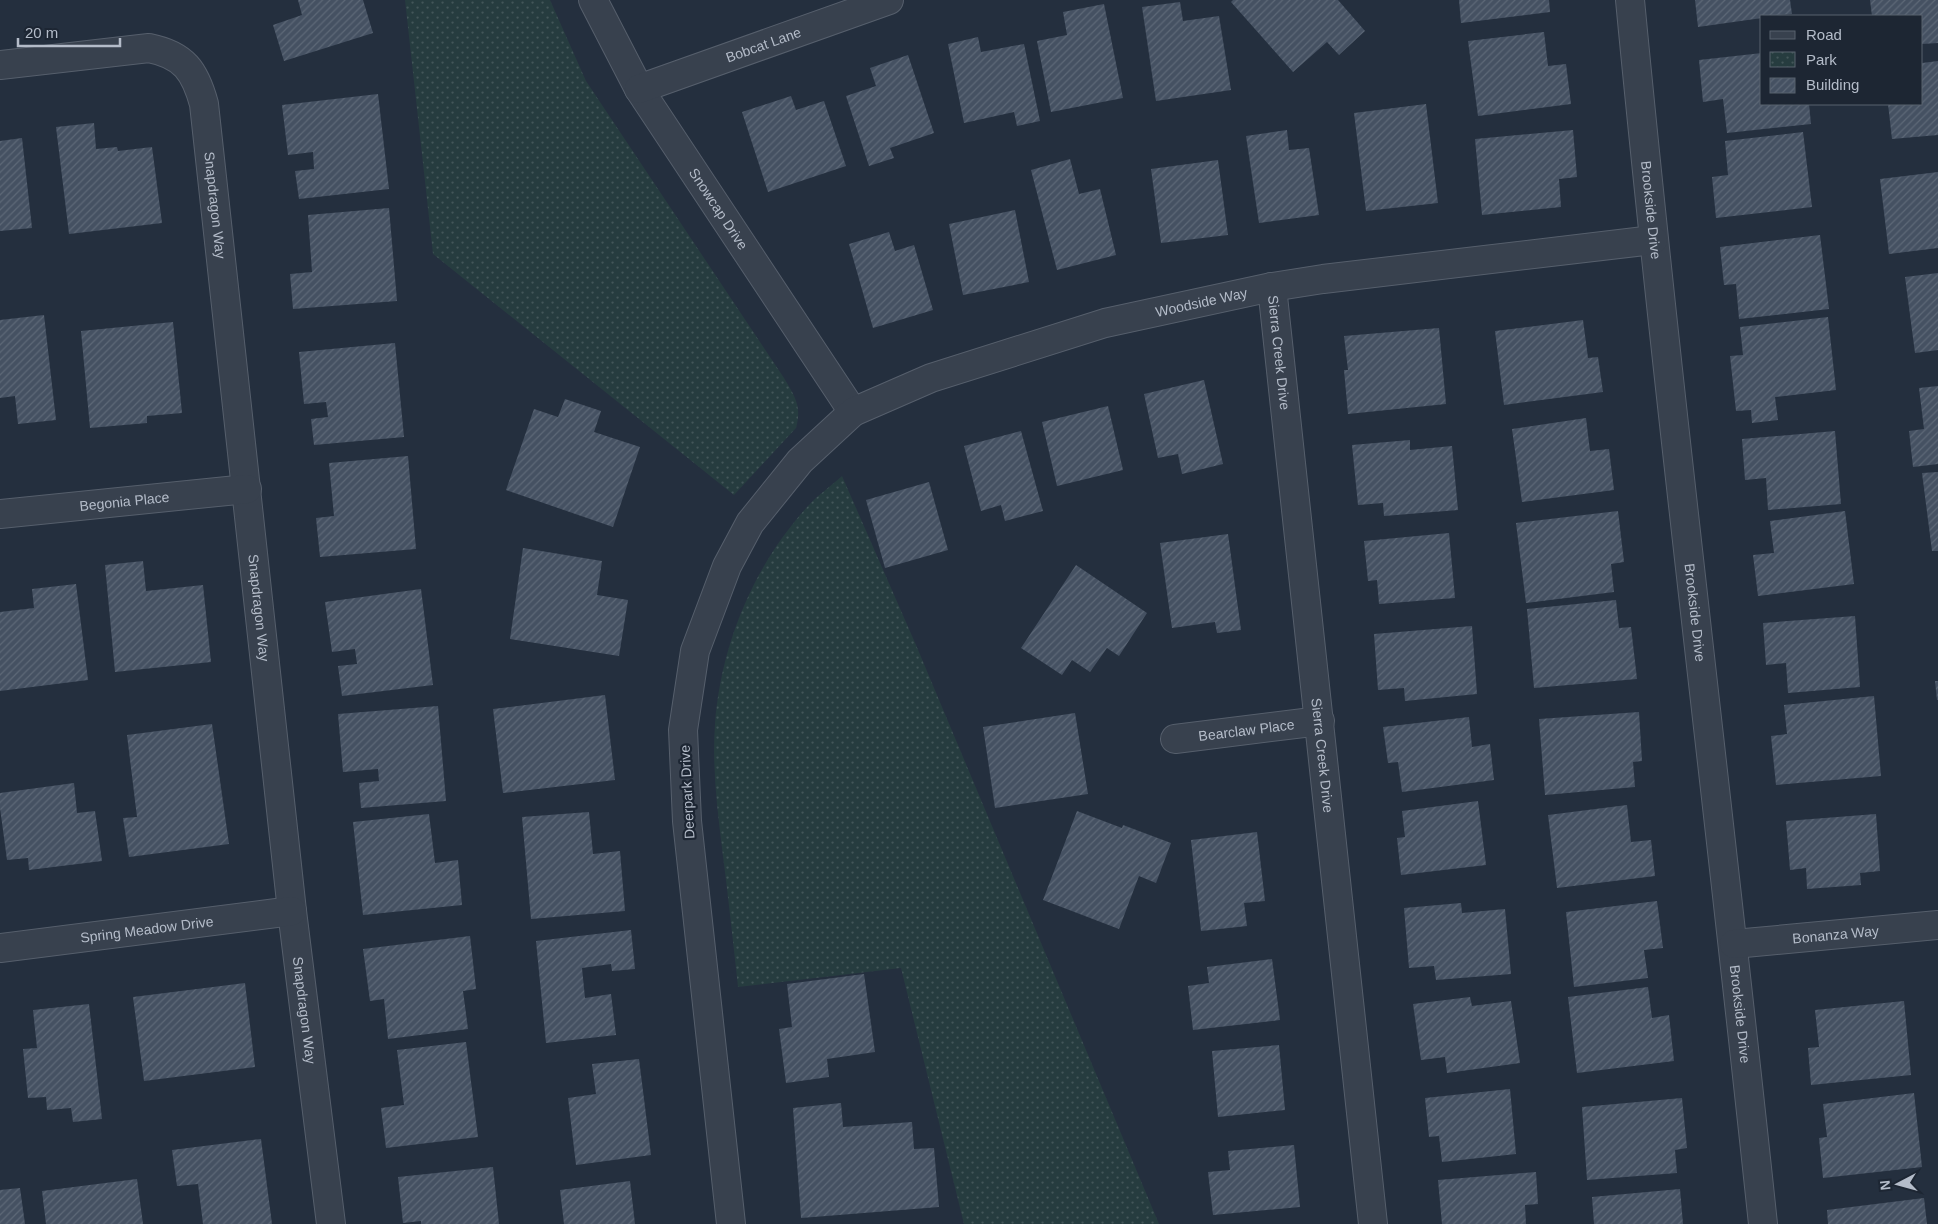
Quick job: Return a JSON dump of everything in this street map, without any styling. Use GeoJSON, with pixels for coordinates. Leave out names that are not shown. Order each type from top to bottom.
{"type":"FeatureCollection","features":[{"type":"Feature","properties":{"kind":"street","name":"Snowcap Drive"},"geometry":{"type":"LineString","coordinates":[[593,0],[598,14],[639,89],[852,412]]}},
{"type":"Feature","properties":{"kind":"street","name":"Bobcat Lane"},"geometry":{"type":"LineString","coordinates":[[639,89],[889,0]]}},
{"type":"Feature","properties":{"kind":"street","name":"Brookside Drive"},"geometry":{"type":"LineString","coordinates":[[1630,0],[1653,240],[1734,944],[1763,1224]]}},
{"type":"Feature","properties":{"kind":"street","name":"Snapdragon Way"},"geometry":{"type":"LineString","coordinates":[[0,65],[149,48],[167,52],[183,62],[198,82],[204,104],[248,489],[292,911],[332,1224]]}},
{"type":"Feature","properties":{"kind":"street","name":"Woodside Way"},"geometry":{"type":"LineString","coordinates":[[852,412],[932,378],[1106,323],[1272,287],[1323,279],[1653,240]]}},
{"type":"Feature","properties":{"kind":"street","name":"Sierra Creek Drive"},"geometry":{"type":"LineString","coordinates":[[1272,287],[1320,721],[1372,1224]]}},
{"type":"Feature","properties":{"kind":"street","name":"Deerpark Drive"},"geometry":{"type":"LineString","coordinates":[[731,1224],[687,821],[684,730],[693,661],[727,566],[750,524],[800,461],[852,412]]}},
{"type":"Feature","properties":{"kind":"street","name":"Begonia Place"},"geometry":{"type":"LineString","coordinates":[[0,514],[248,489]]}},
{"type":"Feature","properties":{"kind":"street","name":"Bearclaw Place"},"geometry":{"type":"LineString","coordinates":[[1175,739],[1320,721]]}},
{"type":"Feature","properties":{"kind":"street","name":"Spring Meadow Drive"},"geometry":{"type":"LineString","coordinates":[[0,948],[292,911]]}},
{"type":"Feature","properties":{"kind":"street","name":"Bonanza Way"},"geometry":{"type":"LineString","coordinates":[[1734,944],[1938,925]]}},
{"type":"Feature","properties":{"kind":"green space"},"geometry":{"type":"Polygon","coordinates":[[[405,0],[550,0],[586,81],[784,378],[796,402],[798,420],[796,428],[734,495],[433,254],[405,0]]]}},
{"type":"Feature","properties":{"kind":"green space"},"geometry":{"type":"Polygon","coordinates":[[[842,476],[916,645],[1159,1224],[964,1224],[901,968],[738,987],[718,817],[715,771],[715,724],[724,664],[744,607],[756,580],[772,554],[808,506],[842,476]]]}},
{"type":"Feature","properties":{"kind":"building"},"geometry":{"type":"Polygon","coordinates":[[[298,0],[363,0],[373,33],[284,61],[273,25],[302,15],[298,0]]]}},
{"type":"Feature","properties":{"kind":"building"},"geometry":{"type":"Polygon","coordinates":[[[1233,0],[1338,0],[1365,31],[1339,55],[1327,42],[1293,72],[1231,2],[1233,0]]]}},
{"type":"Feature","properties":{"kind":"building"},"geometry":{"type":"Polygon","coordinates":[[[1459,0],[1549,0],[1550,12],[1461,23],[1459,0]]]}},
{"type":"Feature","properties":{"kind":"building"},"geometry":{"type":"Polygon","coordinates":[[[1695,0],[1790,0],[1792,14],[1760,15],[1760,18],[1698,27],[1695,0]]]}},
{"type":"Feature","properties":{"kind":"building"},"geometry":{"type":"Polygon","coordinates":[[[1870,0],[1938,0],[1938,43],[1923,44],[1923,15],[1872,15],[1870,0]]]}},
{"type":"Feature","properties":{"kind":"building"},"geometry":{"type":"Polygon","coordinates":[[[1180,2],[1183,21],[1219,16],[1231,90],[1156,101],[1142,7],[1180,2]]]}},
{"type":"Feature","properties":{"kind":"building"},"geometry":{"type":"Polygon","coordinates":[[[1104,4],[1123,98],[1051,112],[1037,41],[1067,35],[1063,12],[1104,4]]]}},
{"type":"Feature","properties":{"kind":"building"},"geometry":{"type":"Polygon","coordinates":[[[1544,32],[1548,66],[1566,64],[1571,104],[1478,116],[1468,41],[1544,32]]]}},
{"type":"Feature","properties":{"kind":"building"},"geometry":{"type":"Polygon","coordinates":[[[978,37],[981,52],[1024,44],[1040,121],[1017,126],[1014,112],[964,123],[948,44],[978,37]]]}},
{"type":"Feature","properties":{"kind":"building"},"geometry":{"type":"Polygon","coordinates":[[[1760,53],[1760,105],[1809,105],[1811,124],[1727,133],[1723,99],[1703,102],[1699,60],[1760,53]]]}},
{"type":"Feature","properties":{"kind":"building"},"geometry":{"type":"Polygon","coordinates":[[[908,55],[934,133],[890,148],[894,158],[869,166],[846,96],[876,86],[870,68],[908,55]]]}},
{"type":"Feature","properties":{"kind":"building"},"geometry":{"type":"Polygon","coordinates":[[[1938,61],[1938,135],[1892,139],[1888,105],[1923,105],[1923,63],[1938,61]]]}},
{"type":"Feature","properties":{"kind":"building"},"geometry":{"type":"Polygon","coordinates":[[[378,94],[389,189],[299,199],[295,171],[314,169],[313,152],[288,155],[282,105],[378,94]]]}},
{"type":"Feature","properties":{"kind":"building"},"geometry":{"type":"Polygon","coordinates":[[[791,96],[796,110],[824,101],[846,166],[768,192],[742,112],[791,96]]]}},
{"type":"Feature","properties":{"kind":"building"},"geometry":{"type":"Polygon","coordinates":[[[1426,104],[1438,203],[1366,211],[1354,113],[1426,104]]]}},
{"type":"Feature","properties":{"kind":"building"},"geometry":{"type":"Polygon","coordinates":[[[94,123],[96,149],[117,147],[118,151],[152,147],[162,223],[69,234],[56,127],[94,123]]]}},
{"type":"Feature","properties":{"kind":"building"},"geometry":{"type":"Polygon","coordinates":[[[1287,130],[1289,150],[1309,148],[1319,215],[1259,223],[1246,136],[1287,130]]]}},
{"type":"Feature","properties":{"kind":"building"},"geometry":{"type":"Polygon","coordinates":[[[1573,130],[1577,177],[1559,179],[1561,207],[1482,215],[1475,139],[1573,130]]]}},
{"type":"Feature","properties":{"kind":"building"},"geometry":{"type":"Polygon","coordinates":[[[1803,132],[1812,207],[1716,218],[1712,177],[1728,175],[1725,141],[1803,132]]]}},
{"type":"Feature","properties":{"kind":"building"},"geometry":{"type":"Polygon","coordinates":[[[22,138],[32,228],[0,231],[0,141],[22,138]]]}},
{"type":"Feature","properties":{"kind":"building"},"geometry":{"type":"Polygon","coordinates":[[[1070,159],[1079,194],[1100,189],[1116,255],[1057,270],[1031,170],[1070,159]]]}},
{"type":"Feature","properties":{"kind":"building"},"geometry":{"type":"Polygon","coordinates":[[[1218,160],[1228,235],[1161,243],[1151,169],[1218,160]]]}},
{"type":"Feature","properties":{"kind":"building"},"geometry":{"type":"Polygon","coordinates":[[[1938,172],[1938,248],[1889,254],[1880,179],[1938,172]]]}},
{"type":"Feature","properties":{"kind":"building"},"geometry":{"type":"Polygon","coordinates":[[[389,208],[397,301],[293,309],[290,274],[312,272],[308,215],[389,208]]]}},
{"type":"Feature","properties":{"kind":"building"},"geometry":{"type":"Polygon","coordinates":[[[1015,210],[1029,282],[963,295],[949,224],[1015,210]]]}},
{"type":"Feature","properties":{"kind":"building"},"geometry":{"type":"Polygon","coordinates":[[[889,232],[895,251],[914,245],[933,310],[873,328],[849,244],[889,232]]]}},
{"type":"Feature","properties":{"kind":"building"},"geometry":{"type":"Polygon","coordinates":[[[1820,235],[1829,309],[1739,319],[1736,284],[1724,285],[1720,247],[1820,235]]]}},
{"type":"Feature","properties":{"kind":"building"},"geometry":{"type":"Polygon","coordinates":[[[1938,273],[1938,350],[1915,353],[1905,277],[1938,273]]]}},
{"type":"Feature","properties":{"kind":"building"},"geometry":{"type":"Polygon","coordinates":[[[44,315],[56,420],[18,424],[15,396],[0,398],[0,320],[44,315]]]}},
{"type":"Feature","properties":{"kind":"building"},"geometry":{"type":"Polygon","coordinates":[[[1828,317],[1836,390],[1775,397],[1778,420],[1752,423],[1751,410],[1736,411],[1730,356],[1743,355],[1740,327],[1828,317]]]}},
{"type":"Feature","properties":{"kind":"building"},"geometry":{"type":"Polygon","coordinates":[[[1583,320],[1588,358],[1598,357],[1603,392],[1504,405],[1495,331],[1583,320]]]}},
{"type":"Feature","properties":{"kind":"building"},"geometry":{"type":"Polygon","coordinates":[[[173,322],[182,413],[147,416],[147,423],[90,428],[81,331],[173,322]]]}},
{"type":"Feature","properties":{"kind":"building"},"geometry":{"type":"Polygon","coordinates":[[[1439,328],[1446,404],[1348,414],[1344,370],[1348,370],[1344,336],[1439,328]]]}},
{"type":"Feature","properties":{"kind":"building"},"geometry":{"type":"Polygon","coordinates":[[[395,343],[404,437],[314,445],[311,419],[328,417],[326,402],[304,404],[299,352],[395,343]]]}},
{"type":"Feature","properties":{"kind":"building"},"geometry":{"type":"Polygon","coordinates":[[[1204,380],[1223,464],[1182,474],[1178,454],[1158,458],[1144,394],[1204,380]]]}},
{"type":"Feature","properties":{"kind":"building"},"geometry":{"type":"Polygon","coordinates":[[[1938,386],[1938,464],[1913,467],[1909,431],[1924,429],[1919,388],[1938,386]]]}},
{"type":"Feature","properties":{"kind":"building"},"geometry":{"type":"Polygon","coordinates":[[[565,399],[601,411],[594,432],[640,447],[613,527],[506,490],[534,409],[558,417],[565,399]]]}},
{"type":"Feature","properties":{"kind":"building"},"geometry":{"type":"Polygon","coordinates":[[[1108,406],[1123,470],[1057,486],[1042,422],[1108,406]]]}},
{"type":"Feature","properties":{"kind":"building"},"geometry":{"type":"Polygon","coordinates":[[[1586,418],[1590,451],[1609,449],[1614,490],[1522,502],[1512,429],[1586,418]]]}},
{"type":"Feature","properties":{"kind":"building"},"geometry":{"type":"Polygon","coordinates":[[[1021,431],[1043,511],[1005,521],[1001,505],[981,511],[964,446],[1021,431]]]}},
{"type":"Feature","properties":{"kind":"building"},"geometry":{"type":"Polygon","coordinates":[[[1835,431],[1841,504],[1768,510],[1766,478],[1745,480],[1742,439],[1835,431]]]}},
{"type":"Feature","properties":{"kind":"building"},"geometry":{"type":"Polygon","coordinates":[[[1410,440],[1410,450],[1452,446],[1458,510],[1384,516],[1383,503],[1358,505],[1352,445],[1410,440]]]}},
{"type":"Feature","properties":{"kind":"building"},"geometry":{"type":"Polygon","coordinates":[[[408,456],[416,549],[320,557],[316,518],[334,516],[329,463],[408,456]]]}},
{"type":"Feature","properties":{"kind":"building"},"geometry":{"type":"Polygon","coordinates":[[[1938,472],[1938,551],[1932,551],[1922,473],[1938,472]]]}},
{"type":"Feature","properties":{"kind":"building"},"geometry":{"type":"Polygon","coordinates":[[[929,482],[948,550],[885,568],[866,500],[929,482]]]}},
{"type":"Feature","properties":{"kind":"building"},"geometry":{"type":"Polygon","coordinates":[[[1618,511],[1624,562],[1611,564],[1614,592],[1526,603],[1516,523],[1618,511]]]}},
{"type":"Feature","properties":{"kind":"building"},"geometry":{"type":"Polygon","coordinates":[[[1845,511],[1854,584],[1758,596],[1753,555],[1774,553],[1770,521],[1845,511]]]}},
{"type":"Feature","properties":{"kind":"building"},"geometry":{"type":"Polygon","coordinates":[[[1449,533],[1455,598],[1379,604],[1377,580],[1368,581],[1364,541],[1449,533]]]}},
{"type":"Feature","properties":{"kind":"building"},"geometry":{"type":"Polygon","coordinates":[[[1228,534],[1241,630],[1217,633],[1215,622],[1172,628],[1160,543],[1228,534]]]}},
{"type":"Feature","properties":{"kind":"building"},"geometry":{"type":"Polygon","coordinates":[[[523,548],[602,561],[597,595],[628,600],[619,656],[510,639],[523,548]]]}},
{"type":"Feature","properties":{"kind":"building"},"geometry":{"type":"Polygon","coordinates":[[[143,561],[146,591],[203,585],[211,662],[115,672],[105,565],[143,561]]]}},
{"type":"Feature","properties":{"kind":"building"},"geometry":{"type":"Polygon","coordinates":[[[1076,565],[1147,613],[1119,656],[1107,648],[1090,672],[1072,660],[1062,675],[1021,648],[1076,565]]]}},
{"type":"Feature","properties":{"kind":"building"},"geometry":{"type":"Polygon","coordinates":[[[76,584],[88,680],[0,691],[0,612],[34,608],[32,589],[76,584]]]}},
{"type":"Feature","properties":{"kind":"building"},"geometry":{"type":"Polygon","coordinates":[[[421,589],[433,685],[342,696],[338,666],[357,664],[355,649],[332,652],[325,602],[421,589]]]}},
{"type":"Feature","properties":{"kind":"building"},"geometry":{"type":"Polygon","coordinates":[[[1616,600],[1619,628],[1631,627],[1637,679],[1534,688],[1527,609],[1616,600]]]}},
{"type":"Feature","properties":{"kind":"building"},"geometry":{"type":"Polygon","coordinates":[[[1855,616],[1860,687],[1788,693],[1786,663],[1766,665],[1763,623],[1855,616]]]}},
{"type":"Feature","properties":{"kind":"building"},"geometry":{"type":"Polygon","coordinates":[[[1472,626],[1477,694],[1405,701],[1404,688],[1378,690],[1374,634],[1472,626]]]}},
{"type":"Feature","properties":{"kind":"building"},"geometry":{"type":"Polygon","coordinates":[[[1935,681],[1938,681],[1938,700],[1937,700],[1935,681]]]}},
{"type":"Feature","properties":{"kind":"building"},"geometry":{"type":"Polygon","coordinates":[[[605,695],[615,780],[503,793],[493,709],[605,695]]]}},
{"type":"Feature","properties":{"kind":"building"},"geometry":{"type":"Polygon","coordinates":[[[1874,696],[1881,776],[1776,785],[1771,736],[1787,734],[1784,705],[1874,696]]]}},
{"type":"Feature","properties":{"kind":"building"},"geometry":{"type":"Polygon","coordinates":[[[438,706],[446,801],[361,808],[359,783],[379,781],[378,769],[343,772],[338,714],[438,706]]]}},
{"type":"Feature","properties":{"kind":"building"},"geometry":{"type":"Polygon","coordinates":[[[1639,712],[1642,761],[1633,762],[1635,787],[1545,795],[1539,719],[1639,712]]]}},
{"type":"Feature","properties":{"kind":"building"},"geometry":{"type":"Polygon","coordinates":[[[1075,713],[1088,794],[995,808],[983,727],[1075,713]]]}},
{"type":"Feature","properties":{"kind":"building"},"geometry":{"type":"Polygon","coordinates":[[[1469,717],[1472,747],[1490,744],[1494,780],[1402,792],[1398,762],[1388,763],[1383,727],[1469,717]]]}},
{"type":"Feature","properties":{"kind":"building"},"geometry":{"type":"Polygon","coordinates":[[[212,724],[229,844],[129,857],[123,818],[137,817],[127,735],[212,724]]]}},
{"type":"Feature","properties":{"kind":"building"},"geometry":{"type":"Polygon","coordinates":[[[74,783],[77,813],[95,811],[102,861],[29,870],[28,858],[7,860],[0,808],[0,793],[74,783]]]}},
{"type":"Feature","properties":{"kind":"building"},"geometry":{"type":"Polygon","coordinates":[[[1478,801],[1486,865],[1401,875],[1397,838],[1405,837],[1402,811],[1478,801]]]}},
{"type":"Feature","properties":{"kind":"building"},"geometry":{"type":"Polygon","coordinates":[[[1627,805],[1631,842],[1651,840],[1655,876],[1557,888],[1548,815],[1627,805]]]}},
{"type":"Feature","properties":{"kind":"building"},"geometry":{"type":"Polygon","coordinates":[[[1077,811],[1122,828],[1123,825],[1171,843],[1156,883],[1139,876],[1119,929],[1043,900],[1077,811]]]}},
{"type":"Feature","properties":{"kind":"building"},"geometry":{"type":"Polygon","coordinates":[[[589,812],[593,854],[620,851],[625,911],[531,919],[522,817],[589,812]]]}},
{"type":"Feature","properties":{"kind":"building"},"geometry":{"type":"Polygon","coordinates":[[[429,814],[435,863],[458,860],[462,905],[363,915],[353,822],[429,814]]]}},
{"type":"Feature","properties":{"kind":"building"},"geometry":{"type":"Polygon","coordinates":[[[1876,814],[1880,871],[1860,873],[1861,885],[1807,889],[1806,868],[1790,870],[1786,821],[1876,814]]]}},
{"type":"Feature","properties":{"kind":"building"},"geometry":{"type":"Polygon","coordinates":[[[1257,832],[1265,901],[1244,903],[1247,926],[1201,931],[1191,840],[1257,832]]]}},
{"type":"Feature","properties":{"kind":"building"},"geometry":{"type":"Polygon","coordinates":[[[1657,901],[1663,948],[1644,950],[1648,978],[1574,987],[1566,912],[1657,901]]]}},
{"type":"Feature","properties":{"kind":"building"},"geometry":{"type":"Polygon","coordinates":[[[1461,903],[1462,913],[1505,909],[1511,974],[1436,980],[1434,966],[1409,968],[1404,908],[1461,903]]]}},
{"type":"Feature","properties":{"kind":"building"},"geometry":{"type":"Polygon","coordinates":[[[631,930],[635,969],[612,971],[611,964],[582,968],[585,998],[611,994],[616,1035],[546,1043],[536,941],[631,930]]]}},
{"type":"Feature","properties":{"kind":"building"},"geometry":{"type":"Polygon","coordinates":[[[470,936],[476,989],[463,991],[468,1029],[388,1039],[384,999],[370,1001],[363,949],[470,936]]]}},
{"type":"Feature","properties":{"kind":"building"},"geometry":{"type":"Polygon","coordinates":[[[1272,959],[1280,1020],[1193,1030],[1188,986],[1209,983],[1207,967],[1272,959]]]}},
{"type":"Feature","properties":{"kind":"building"},"geometry":{"type":"Polygon","coordinates":[[[864,974],[875,1052],[827,1059],[829,1077],[786,1083],[779,1029],[792,1027],[787,984],[864,974]]]}},
{"type":"Feature","properties":{"kind":"building"},"geometry":{"type":"Polygon","coordinates":[[[245,983],[255,1067],[144,1081],[133,997],[245,983]]]}},
{"type":"Feature","properties":{"kind":"building"},"geometry":{"type":"Polygon","coordinates":[[[1648,987],[1652,1018],[1669,1015],[1674,1061],[1577,1073],[1568,997],[1648,987]]]}},
{"type":"Feature","properties":{"kind":"building"},"geometry":{"type":"Polygon","coordinates":[[[1470,997],[1472,1006],[1511,1001],[1520,1063],[1447,1073],[1445,1057],[1421,1060],[1413,1004],[1470,997]]]}},
{"type":"Feature","properties":{"kind":"building"},"geometry":{"type":"Polygon","coordinates":[[[1904,1001],[1911,1075],[1811,1085],[1808,1048],[1819,1047],[1815,1010],[1904,1001]]]}},
{"type":"Feature","properties":{"kind":"building"},"geometry":{"type":"Polygon","coordinates":[[[89,1004],[102,1119],[73,1122],[71,1108],[47,1110],[46,1097],[28,1098],[23,1049],[37,1048],[33,1010],[89,1004]]]}},
{"type":"Feature","properties":{"kind":"building"},"geometry":{"type":"Polygon","coordinates":[[[466,1042],[478,1137],[386,1148],[381,1108],[404,1105],[397,1050],[466,1042]]]}},
{"type":"Feature","properties":{"kind":"building"},"geometry":{"type":"Polygon","coordinates":[[[1279,1045],[1285,1110],[1218,1117],[1212,1051],[1279,1045]]]}},
{"type":"Feature","properties":{"kind":"building"},"geometry":{"type":"Polygon","coordinates":[[[639,1059],[651,1155],[576,1165],[568,1098],[596,1094],[592,1064],[639,1059]]]}},
{"type":"Feature","properties":{"kind":"building"},"geometry":{"type":"Polygon","coordinates":[[[1510,1089],[1516,1154],[1442,1162],[1439,1136],[1429,1137],[1425,1098],[1510,1089]]]}},
{"type":"Feature","properties":{"kind":"building"},"geometry":{"type":"Polygon","coordinates":[[[1914,1093],[1922,1167],[1823,1178],[1819,1138],[1827,1137],[1823,1104],[1914,1093]]]}},
{"type":"Feature","properties":{"kind":"building"},"geometry":{"type":"Polygon","coordinates":[[[1682,1098],[1687,1148],[1675,1150],[1677,1173],[1587,1180],[1582,1107],[1682,1098]]]}},
{"type":"Feature","properties":{"kind":"building"},"geometry":{"type":"Polygon","coordinates":[[[841,1103],[843,1127],[912,1122],[914,1149],[934,1148],[939,1207],[801,1218],[793,1108],[841,1103]]]}},
{"type":"Feature","properties":{"kind":"building"},"geometry":{"type":"Polygon","coordinates":[[[261,1139],[272,1224],[203,1224],[198,1184],[177,1186],[172,1150],[261,1139]]]}},
{"type":"Feature","properties":{"kind":"building"},"geometry":{"type":"Polygon","coordinates":[[[1294,1145],[1300,1207],[1213,1215],[1208,1172],[1230,1170],[1228,1151],[1294,1145]]]}},
{"type":"Feature","properties":{"kind":"building"},"geometry":{"type":"Polygon","coordinates":[[[493,1167],[499,1224],[421,1224],[421,1221],[403,1223],[398,1177],[493,1167]]]}},
{"type":"Feature","properties":{"kind":"building"},"geometry":{"type":"Polygon","coordinates":[[[1536,1172],[1538,1204],[1525,1205],[1526,1224],[1442,1224],[1438,1180],[1536,1172]]]}},
{"type":"Feature","properties":{"kind":"building"},"geometry":{"type":"Polygon","coordinates":[[[137,1179],[143,1224],[46,1224],[42,1191],[137,1179]]]}},
{"type":"Feature","properties":{"kind":"building"},"geometry":{"type":"Polygon","coordinates":[[[630,1181],[635,1224],[564,1224],[560,1190],[630,1181]]]}},
{"type":"Feature","properties":{"kind":"building"},"geometry":{"type":"Polygon","coordinates":[[[20,1188],[25,1224],[0,1224],[0,1190],[20,1188]]]}},
{"type":"Feature","properties":{"kind":"building"},"geometry":{"type":"Polygon","coordinates":[[[1680,1189],[1683,1224],[1594,1224],[1592,1197],[1680,1189]]]}},
{"type":"Feature","properties":{"kind":"building"},"geometry":{"type":"Polygon","coordinates":[[[1924,1198],[1927,1224],[1828,1224],[1827,1210],[1924,1198]]]}}]}
